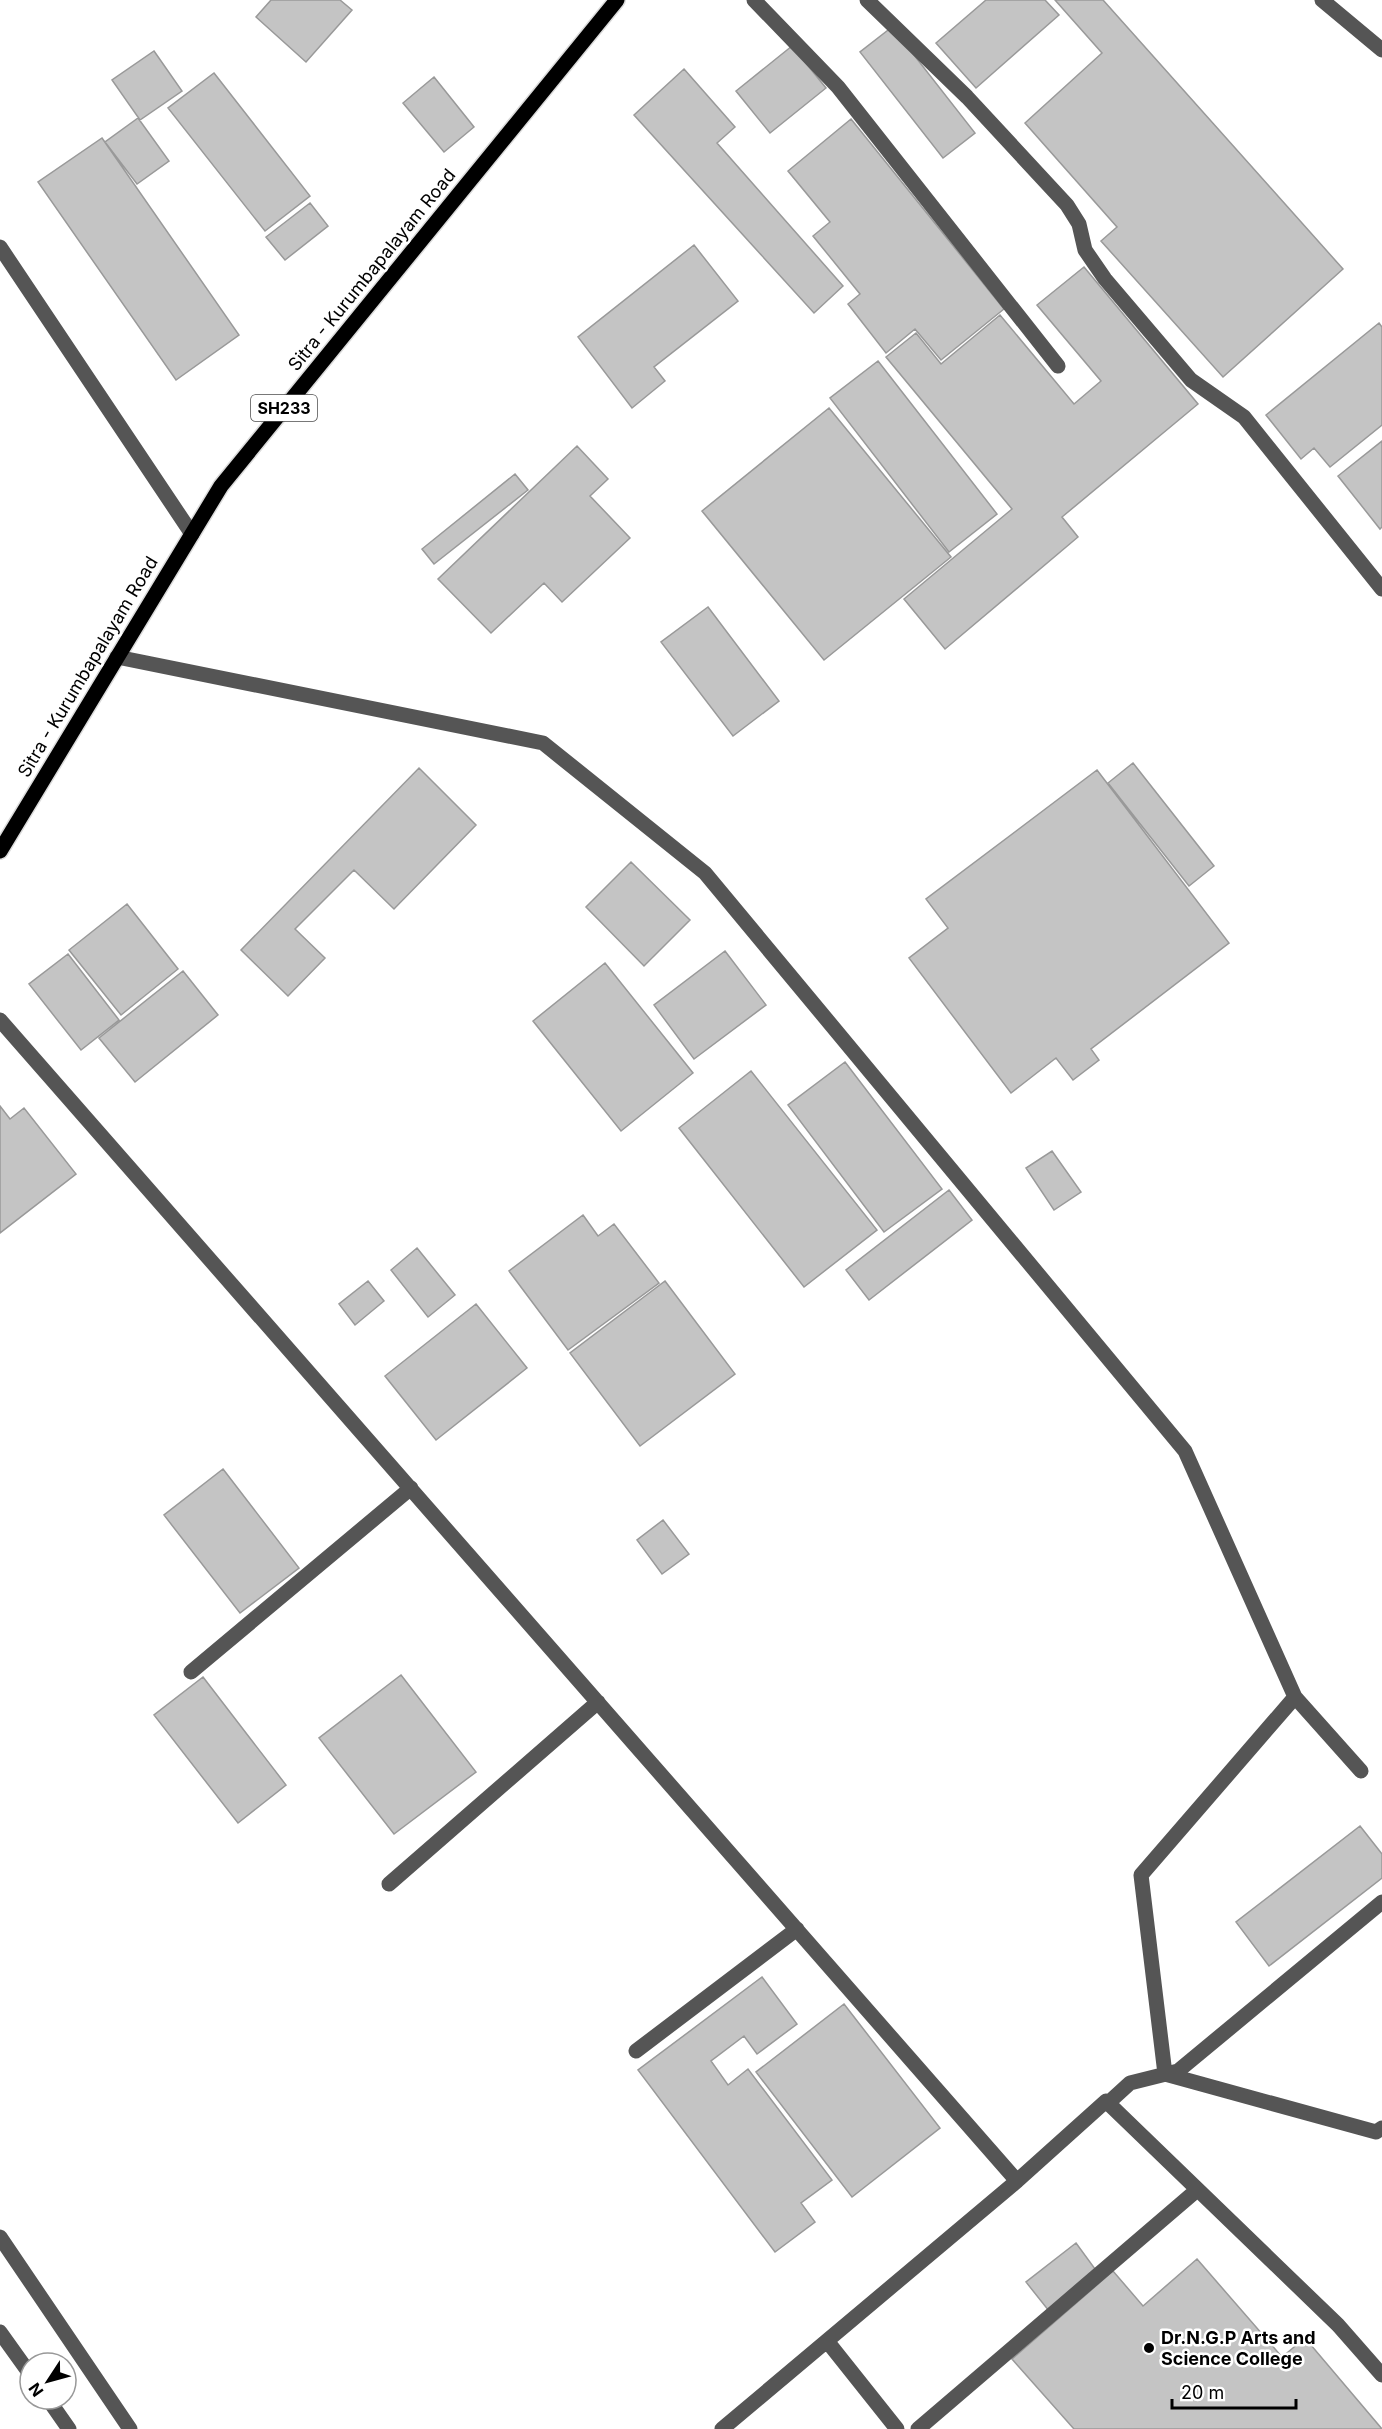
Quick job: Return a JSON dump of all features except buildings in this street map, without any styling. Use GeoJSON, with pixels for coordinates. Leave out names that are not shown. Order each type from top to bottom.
{"type":"FeatureCollection","features":[{"type":"Feature","properties":{"kind":"main road","name":"Sitra - Kurumbapalayam Road"},"geometry":{"type":"LineString","coordinates":[[0,851],[221,486],[617,0]]}},
{"type":"Feature","properties":{"kind":"street"},"geometry":{"type":"LineString","coordinates":[[754,0],[838,87],[1059,366]]}},
{"type":"Feature","properties":{"kind":"street"},"geometry":{"type":"LineString","coordinates":[[867,0],[967,97],[1067,205],[1079,224],[1085,250],[1105,279],[1191,380],[1244,417],[1382,589]]}},
{"type":"Feature","properties":{"kind":"street"},"geometry":{"type":"LineString","coordinates":[[1322,0],[1382,50]]}},
{"type":"Feature","properties":{"kind":"street"},"geometry":{"type":"LineString","coordinates":[[0,247],[192,534]]}},
{"type":"Feature","properties":{"kind":"street"},"geometry":{"type":"LineString","coordinates":[[117,657],[543,743],[705,873],[1185,1451],[1295,1696],[1361,1771]]}},
{"type":"Feature","properties":{"kind":"street"},"geometry":{"type":"LineString","coordinates":[[0,1020],[1017,2181]]}},
{"type":"Feature","properties":{"kind":"street"},"geometry":{"type":"LineString","coordinates":[[191,1672],[411,1488]]}},
{"type":"Feature","properties":{"kind":"street"},"geometry":{"type":"LineString","coordinates":[[1165,2074],[1141,1875],[1295,1696]]}},
{"type":"Feature","properties":{"kind":"street"},"geometry":{"type":"LineString","coordinates":[[389,1884],[598,1702]]}},
{"type":"Feature","properties":{"kind":"street"},"geometry":{"type":"LineString","coordinates":[[722,2429],[1017,2181],[1106,2101],[1107,2103],[1130,2083],[1178,2071],[1382,1902]]}},
{"type":"Feature","properties":{"kind":"street"},"geometry":{"type":"LineString","coordinates":[[636,2051],[796,1929]]}},
{"type":"Feature","properties":{"kind":"street"},"geometry":{"type":"LineString","coordinates":[[1165,2074],[1376,2132],[1382,2128]]}},
{"type":"Feature","properties":{"kind":"street"},"geometry":{"type":"LineString","coordinates":[[1107,2103],[1338,2325],[1382,2375]]}},
{"type":"Feature","properties":{"kind":"street"},"geometry":{"type":"LineString","coordinates":[[918,2429],[1197,2190]]}},
{"type":"Feature","properties":{"kind":"street"},"geometry":{"type":"LineString","coordinates":[[0,2236],[130,2429]]}},
{"type":"Feature","properties":{"kind":"street"},"geometry":{"type":"LineString","coordinates":[[0,2332],[18,2357]]}},
{"type":"Feature","properties":{"kind":"street"},"geometry":{"type":"LineString","coordinates":[[827,2341],[897,2429]]}},
{"type":"Feature","properties":{"kind":"street"},"geometry":{"type":"LineString","coordinates":[[56,2411],[69,2429]]}},
{"type":"Feature","properties":{"kind":"place","name":"Dr.N.G.P Arts and Science College"},"geometry":{"type":"Point","coordinates":[1149,2348]}}]}
